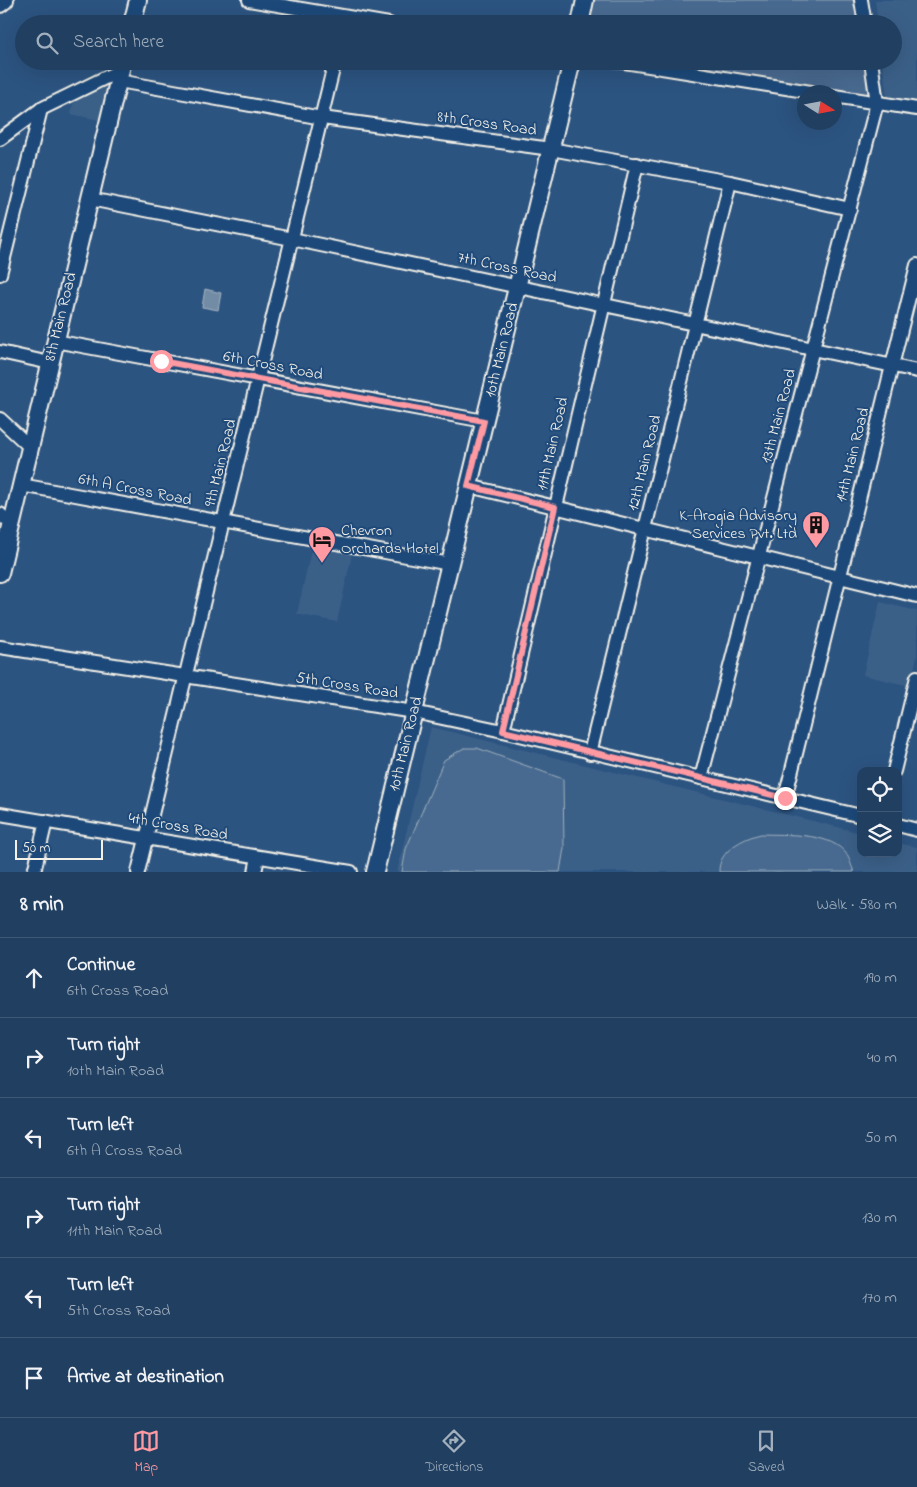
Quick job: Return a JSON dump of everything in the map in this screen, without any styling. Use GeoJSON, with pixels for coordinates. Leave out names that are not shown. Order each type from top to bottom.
{"type":"FeatureCollection","features":[{"type":"Feature","properties":{"kind":"street"},"geometry":{"type":"LineString","coordinates":[[0,4],[5,0]]}},
{"type":"Feature","properties":{"kind":"street"},"geometry":{"type":"LineString","coordinates":[[134,15],[138,0]]}},
{"type":"Feature","properties":{"kind":"street"},"geometry":{"type":"LineString","coordinates":[[249,0],[322,15]]}},
{"type":"Feature","properties":{"kind":"street"},"geometry":{"type":"LineString","coordinates":[[582,15],[586,0]]}},
{"type":"Feature","properties":{"kind":"street"},"geometry":{"type":"LineString","coordinates":[[861,0],[864,15]]}},
{"type":"Feature","properties":{"kind":"street","name":"9th Main Road"},"geometry":{"type":"LineString","coordinates":[[138,872],[334,70]]}},
{"type":"Feature","properties":{"kind":"street","name":"10th Main Road"},"geometry":{"type":"LineString","coordinates":[[375,872],[570,70]]}},
{"type":"Feature","properties":{"kind":"street"},"geometry":{"type":"LineString","coordinates":[[674,70],[797,90]]}},
{"type":"Feature","properties":{"kind":"street","name":"13th Main Road"},"geometry":{"type":"LineString","coordinates":[[701,778],[878,103],[872,70]]}},
{"type":"Feature","properties":{"kind":"street"},"geometry":{"type":"LineString","coordinates":[[0,139],[41,109],[121,71]]}},
{"type":"Feature","properties":{"kind":"street","name":"8th Cross Road"},"geometry":{"type":"LineString","coordinates":[[121,71],[322,118],[551,149],[730,182],[850,209]]}},
{"type":"Feature","properties":{"kind":"street","name":"8th Main Road"},"geometry":{"type":"LineString","coordinates":[[0,573],[6,519],[21,485],[121,71]]}},
{"type":"Feature","properties":{"kind":"street"},"geometry":{"type":"LineString","coordinates":[[842,97],[917,109]]}},
{"type":"Feature","properties":{"kind":"street"},"geometry":{"type":"LineString","coordinates":[[0,274],[41,109]]}},
{"type":"Feature","properties":{"kind":"street","name":"11th Main Road"},"geometry":{"type":"LineString","coordinates":[[503,731],[636,164]]}},
{"type":"Feature","properties":{"kind":"street","name":"12th Main Road"},"geometry":{"type":"LineString","coordinates":[[590,753],[730,182]]}},
{"type":"Feature","properties":{"kind":"street","name":"7th Cross Road"},"geometry":{"type":"LineString","coordinates":[[90,200],[292,239],[917,371]]}},
{"type":"Feature","properties":{"kind":"street","name":"14th Main Road"},"geometry":{"type":"LineString","coordinates":[[785,798],[917,265]]}},
{"type":"Feature","properties":{"kind":"street","name":"6th Cross Road"},"geometry":{"type":"LineString","coordinates":[[55,341],[484,421]]}},
{"type":"Feature","properties":{"kind":"street"},"geometry":{"type":"LineString","coordinates":[[0,352],[50,363]]}},
{"type":"Feature","properties":{"kind":"street"},"geometry":{"type":"LineString","coordinates":[[0,420],[30,448]]}},
{"type":"Feature","properties":{"kind":"street","name":"6th A Cross Road"},"geometry":{"type":"LineString","coordinates":[[21,485],[223,524],[450,564]]}},
{"type":"Feature","properties":{"kind":"street"},"geometry":{"type":"LineString","coordinates":[[468,486],[917,596]]}},
{"type":"Feature","properties":{"kind":"street","name":"5th Cross Road"},"geometry":{"type":"LineString","coordinates":[[0,647],[414,712],[503,731],[857,815]]}},
{"type":"Feature","properties":{"kind":"street"},"geometry":{"type":"LineString","coordinates":[[895,767],[917,677]]}},
{"type":"Feature","properties":{"kind":"street","name":"4th Cross Road"},"geometry":{"type":"LineString","coordinates":[[0,814],[351,872]]}},
{"type":"Feature","properties":{"kind":"street"},"geometry":{"type":"LineString","coordinates":[[34,872],[46,821]]}},
{"type":"Feature","properties":{"kind":"street"},"geometry":{"type":"LineString","coordinates":[[902,826],[917,830]]}},
{"type":"Feature","properties":{"kind":"street"},"geometry":{"type":"LineString","coordinates":[[255,872],[258,857]]}},
{"type":"Feature","properties":{"kind":"shaded area"},"geometry":{"type":"Polygon","coordinates":[[[593,0],[853,0],[856,15],[589,15],[593,0]]]}},
{"type":"Feature","properties":{"kind":"shaded area"},"geometry":{"type":"Polygon","coordinates":[[[875,0],[917,0],[917,100],[887,97],[883,70],[902,70],[902,15],[877,15],[875,0]]]}},
{"type":"Feature","properties":{"kind":"shaded area"},"geometry":{"type":"Polygon","coordinates":[[[710,70],[866,70],[871,96],[842,91],[842,85],[803,85],[710,70]]]}},
{"type":"Feature","properties":{"kind":"shaded area"},"geometry":{"type":"Polygon","coordinates":[[[115,78],[104,121],[71,114],[74,100],[115,78]]]}},
{"type":"Feature","properties":{"kind":"shaded area"},"geometry":{"type":"Polygon","coordinates":[[[205,289],[221,293],[218,310],[202,307],[205,289]]]}},
{"type":"Feature","properties":{"kind":"shaded area"},"geometry":{"type":"Polygon","coordinates":[[[312,546],[352,554],[337,622],[297,614],[312,546]]]}},
{"type":"Feature","properties":{"kind":"shaded area"},"geometry":{"type":"Polygon","coordinates":[[[880,602],[917,611],[917,656],[910,686],[863,675],[880,602]]]}},
{"type":"Feature","properties":{"kind":"shaded area"},"geometry":{"type":"Polygon","coordinates":[[[431,727],[857,832],[857,857],[902,857],[902,844],[917,847],[917,872],[397,872],[431,727]]]}},
{"type":"Feature","properties":{"kind":"shaded area"},"geometry":{"type":"Polygon","coordinates":[[[464,748],[477,748],[563,779],[564,848],[560,872],[402,872],[406,849],[444,760],[464,748]]]}},
{"type":"Feature","properties":{"kind":"shaded area"},"geometry":{"type":"Polygon","coordinates":[[[761,834],[805,836],[827,840],[844,851],[849,858],[854,872],[719,872],[720,865],[727,852],[740,842],[761,834]]]}},
{"type":"Feature","properties":{"kind":"place","name":"K-Arogia Advisory Services Pvt. Ltd"},"geometry":{"type":"Point","coordinates":[816,549]}},
{"type":"Feature","properties":{"kind":"place","name":"Chevron Orchards Hotel"},"geometry":{"type":"Point","coordinates":[322,564]}},
{"type":"Feature","properties":{"kind":"route"},"geometry":{"type":"LineString","coordinates":[[161,361],[484,421],[468,486],[555,507],[503,731],[785,798]]}}]}
